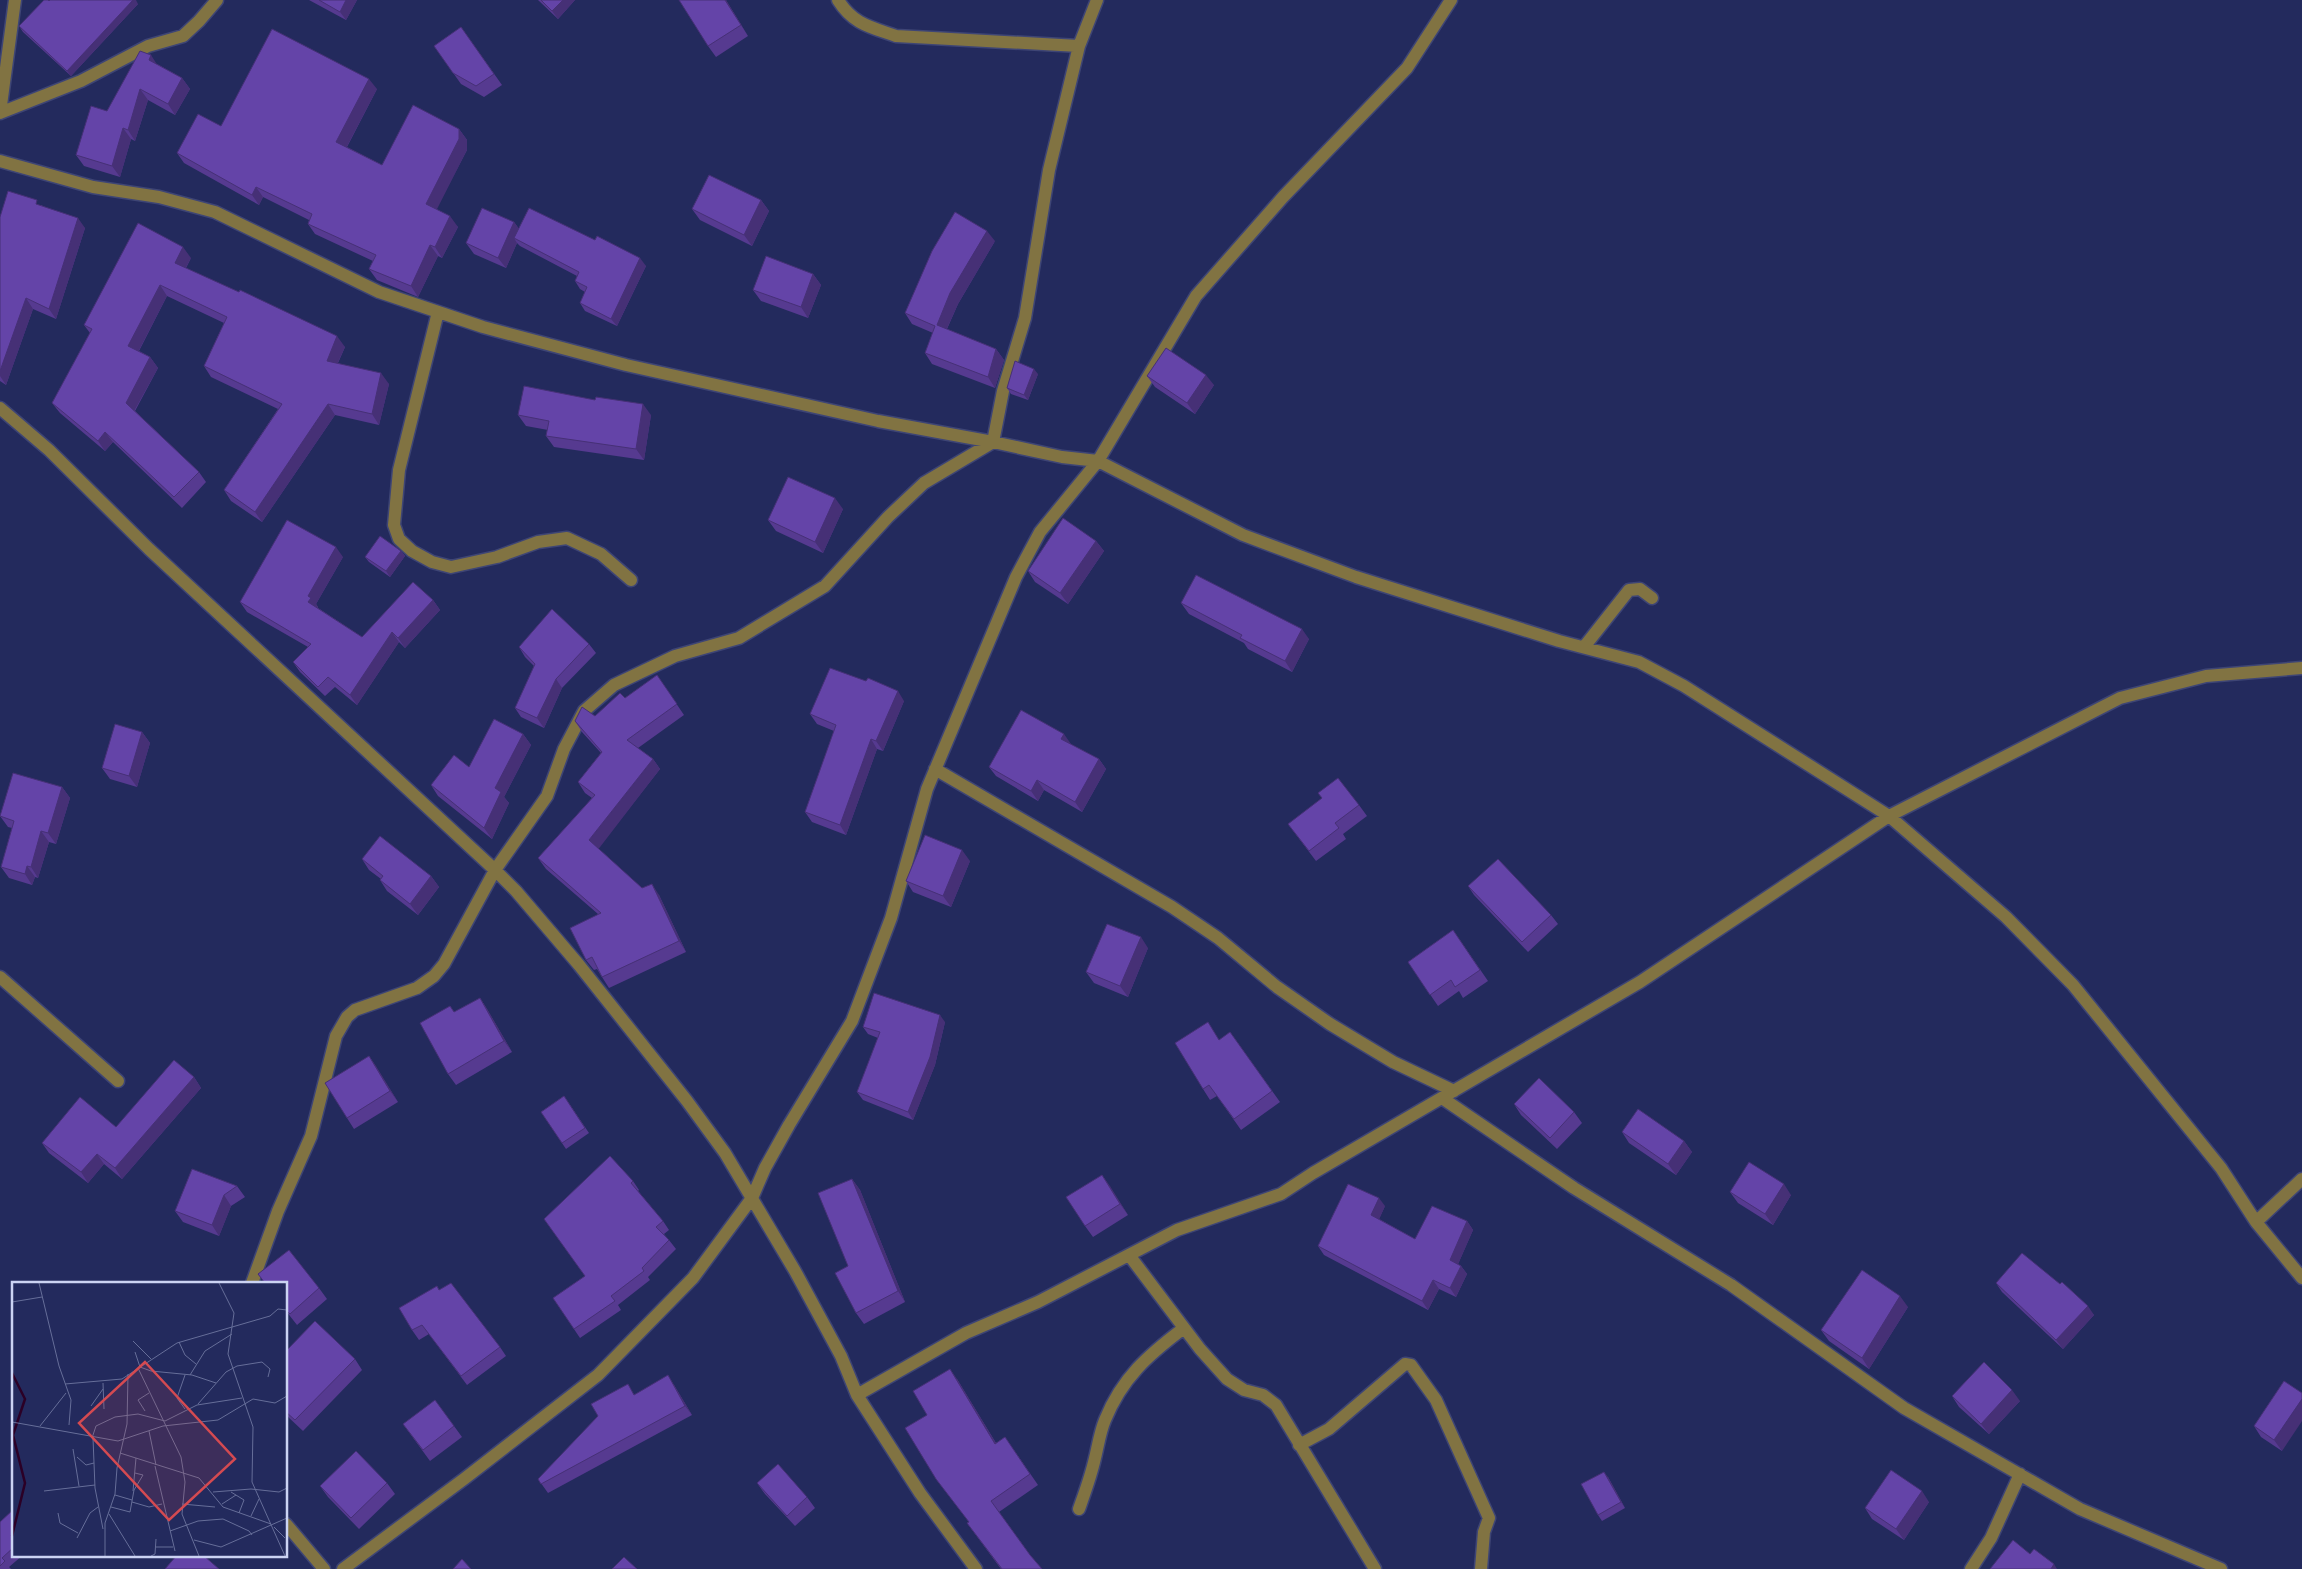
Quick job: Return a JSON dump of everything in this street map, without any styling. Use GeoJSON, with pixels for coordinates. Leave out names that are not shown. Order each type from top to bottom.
{"type":"FeatureCollection","features":[{"type":"Feature","properties":{"kind":"street"},"geometry":{"type":"LineString","coordinates":[[15,0],[0,113],[81,80],[148,46],[183,36],[200,21],[217,0]]}},
{"type":"Feature","properties":{"kind":"street"},"geometry":{"type":"LineString","coordinates":[[838,0],[847,14],[870,27],[896,36],[1079,46]]}},
{"type":"Feature","properties":{"kind":"street"},"geometry":{"type":"LineString","coordinates":[[252,1282],[278,1211],[311,1136],[336,1036],[347,1017],[355,1010],[418,988],[434,976],[444,964],[494,870],[547,796],[564,749],[584,711],[614,685],[675,656],[740,638],[825,586],[888,517],[924,483],[993,442],[1003,391],[1025,318],[1048,170],[1079,46],[1097,0]]}},
{"type":"Feature","properties":{"kind":"street"},"geometry":{"type":"LineString","coordinates":[[343,1569],[357,1565],[598,1375],[693,1278],[752,1198],[765,1168],[789,1125],[852,1021],[891,918],[927,789],[1020,569],[1040,532],[1098,461],[1196,296],[1283,197],[1407,68],[1451,0]]}},
{"type":"Feature","properties":{"kind":"street"},"geometry":{"type":"LineString","coordinates":[[0,161],[93,187],[159,197],[215,212],[378,292],[483,327],[626,365],[878,422],[993,442],[1062,458],[1098,461],[1243,535],[1356,576],[1584,648],[1639,662],[1676,682],[1889,816],[2006,916],[2073,985],[2221,1168],[2256,1222],[2302,1278]]}},
{"type":"Feature","properties":{"kind":"street"},"geometry":{"type":"LineString","coordinates":[[438,312],[399,470],[394,525],[399,539],[419,555],[432,562],[450,567],[497,557],[538,542],[567,538],[601,554],[631,580]]}},
{"type":"Feature","properties":{"kind":"street"},"geometry":{"type":"LineString","coordinates":[[0,408],[49,450],[163,561],[414,793],[516,891],[579,964],[669,1078],[725,1153],[841,1356],[858,1395],[920,1493],[976,1569]]}},
{"type":"Feature","properties":{"kind":"street"},"geometry":{"type":"LineString","coordinates":[[1584,648],[1629,590],[1640,589],[1652,598]]}},
{"type":"Feature","properties":{"kind":"street"},"geometry":{"type":"LineString","coordinates":[[858,1395],[966,1333],[1038,1302],[1177,1230],[1281,1194],[1313,1172],[1640,982],[1889,816],[2120,698],[2206,676],[2302,668]]}},
{"type":"Feature","properties":{"kind":"street"},"geometry":{"type":"LineString","coordinates":[[935,769],[1172,907],[1218,938],[1277,987],[1330,1024],[1448,1095],[1574,1188],[1731,1285],[1904,1408],[2080,1509],[2221,1569]]}},
{"type":"Feature","properties":{"kind":"street"},"geometry":{"type":"LineString","coordinates":[[0,977],[118,1081]]}},
{"type":"Feature","properties":{"kind":"street"},"geometry":{"type":"LineString","coordinates":[[2256,1222],[2302,1179]]}},
{"type":"Feature","properties":{"kind":"street"},"geometry":{"type":"LineString","coordinates":[[1129,1255],[1184,1328],[1227,1379],[1244,1390],[1263,1395],[1276,1405],[1375,1569]]}},
{"type":"Feature","properties":{"kind":"street"},"geometry":{"type":"LineString","coordinates":[[1079,1510],[1090,1481],[1104,1421],[1118,1394],[1132,1372],[1150,1353],[1184,1328]]}},
{"type":"Feature","properties":{"kind":"street"},"geometry":{"type":"LineString","coordinates":[[1299,1445],[1329,1429],[1404,1364],[1411,1365],[1436,1400],[1489,1518],[1484,1532],[1481,1569]]}},
{"type":"Feature","properties":{"kind":"street"},"geometry":{"type":"LineString","coordinates":[[1970,1569],[1991,1538],[2020,1474]]}},
{"type":"Feature","properties":{"kind":"street"},"geometry":{"type":"LineString","coordinates":[[288,1526],[324,1569]]}},
{"type":"Feature","properties":{"kind":"building"},"geometry":{"type":"Polygon","coordinates":[[[44,0],[133,0],[67,71],[19,26],[44,0]]]}},
{"type":"Feature","properties":{"kind":"building"},"geometry":{"type":"Polygon","coordinates":[[[319,0],[346,0],[340,12],[319,0]]]}},
{"type":"Feature","properties":{"kind":"building"},"geometry":{"type":"Polygon","coordinates":[[[541,0],[563,0],[552,11],[541,0]]]}},
{"type":"Feature","properties":{"kind":"building"},"geometry":{"type":"Polygon","coordinates":[[[679,0],[725,0],[741,25],[708,46],[679,0]]]}},
{"type":"Feature","properties":{"kind":"building"},"geometry":{"type":"Polygon","coordinates":[[[461,27],[494,74],[476,86],[453,73],[434,46],[461,27]]]}},
{"type":"Feature","properties":{"kind":"building"},"geometry":{"type":"Polygon","coordinates":[[[272,29],[369,79],[336,142],[382,165],[413,105],[459,129],[459,139],[426,204],[450,216],[435,247],[430,245],[411,286],[369,269],[376,255],[308,224],[312,214],[256,187],[252,195],[177,153],[198,114],[221,126],[272,29]]]}},
{"type":"Feature","properties":{"kind":"building"},"geometry":{"type":"Polygon","coordinates":[[[140,51],[151,55],[149,60],[182,78],[168,104],[140,89],[128,130],[123,128],[112,166],[76,155],[91,106],[107,111],[140,51]]]}},
{"type":"Feature","properties":{"kind":"building"},"geometry":{"type":"Polygon","coordinates":[[[709,175],[761,200],[744,235],[692,209],[709,175]]]}},
{"type":"Feature","properties":{"kind":"building"},"geometry":{"type":"Polygon","coordinates":[[[8,191],[37,200],[36,204],[78,218],[49,309],[26,298],[0,371],[0,217],[8,191]]]}},
{"type":"Feature","properties":{"kind":"building"},"geometry":{"type":"Polygon","coordinates":[[[482,208],[514,222],[498,258],[466,243],[482,208]]]}},
{"type":"Feature","properties":{"kind":"building"},"geometry":{"type":"Polygon","coordinates":[[[529,208],[595,240],[597,236],[640,258],[611,319],[580,303],[587,287],[575,281],[579,272],[514,238],[529,208]]]}},
{"type":"Feature","properties":{"kind":"building"},"geometry":{"type":"Polygon","coordinates":[[[955,212],[987,231],[950,293],[937,325],[996,349],[988,377],[925,353],[935,326],[905,313],[932,251],[955,212]]]}},
{"type":"Feature","properties":{"kind":"building"},"geometry":{"type":"Polygon","coordinates":[[[138,223],[183,247],[175,263],[239,292],[240,290],[337,336],[327,361],[381,373],[372,414],[328,404],[255,512],[224,490],[282,404],[204,366],[227,317],[160,285],[128,346],[150,357],[126,403],[199,472],[174,497],[105,432],[98,441],[52,403],[92,329],[84,325],[138,223]]]}},
{"type":"Feature","properties":{"kind":"building"},"geometry":{"type":"Polygon","coordinates":[[[766,256],[813,274],[801,307],[753,290],[766,256]]]}},
{"type":"Feature","properties":{"kind":"building"},"geometry":{"type":"Polygon","coordinates":[[[1166,348],[1206,375],[1187,403],[1147,376],[1166,348]]]}},
{"type":"Feature","properties":{"kind":"building"},"geometry":{"type":"Polygon","coordinates":[[[1015,361],[1034,369],[1024,395],[1007,388],[1015,361]]]}},
{"type":"Feature","properties":{"kind":"building"},"geometry":{"type":"Polygon","coordinates":[[[524,386],[595,400],[596,397],[643,404],[636,449],[546,436],[549,421],[518,415],[524,386]]]}},
{"type":"Feature","properties":{"kind":"building"},"geometry":{"type":"Polygon","coordinates":[[[788,477],[835,498],[815,542],[768,520],[788,477]]]}},
{"type":"Feature","properties":{"kind":"building"},"geometry":{"type":"Polygon","coordinates":[[[1063,518],[1096,541],[1060,593],[1028,571],[1063,518]]]}},
{"type":"Feature","properties":{"kind":"building"},"geometry":{"type":"Polygon","coordinates":[[[287,520],[336,547],[308,596],[311,598],[308,602],[362,637],[413,582],[433,600],[398,638],[392,632],[350,695],[328,677],[318,687],[293,662],[311,644],[240,602],[287,520]]]}},
{"type":"Feature","properties":{"kind":"building"},"geometry":{"type":"Polygon","coordinates":[[[380,536],[401,551],[386,571],[365,557],[380,536]]]}},
{"type":"Feature","properties":{"kind":"building"},"geometry":{"type":"Polygon","coordinates":[[[1196,575],[1302,629],[1285,661],[1240,638],[1242,635],[1181,603],[1196,575]]]}},
{"type":"Feature","properties":{"kind":"building"},"geometry":{"type":"Polygon","coordinates":[[[552,609],[589,644],[556,679],[537,718],[515,708],[535,664],[519,647],[552,609]]]}},
{"type":"Feature","properties":{"kind":"building"},"geometry":{"type":"Polygon","coordinates":[[[830,668],[866,681],[868,678],[898,691],[876,741],[871,739],[840,825],[805,812],[836,725],[810,714],[830,668]]]}},
{"type":"Feature","properties":{"kind":"building"},"geometry":{"type":"Polygon","coordinates":[[[657,675],[677,704],[627,740],[653,759],[589,840],[642,888],[652,884],[679,941],[602,977],[592,957],[586,960],[570,928],[601,913],[538,858],[595,795],[578,782],[602,752],[575,721],[582,707],[595,716],[620,693],[625,698],[657,675]]]}},
{"type":"Feature","properties":{"kind":"building"},"geometry":{"type":"Polygon","coordinates":[[[1021,710],[1064,734],[1061,739],[1099,759],[1075,802],[1037,780],[1031,791],[989,767],[1021,710]]]}},
{"type":"Feature","properties":{"kind":"building"},"geometry":{"type":"Polygon","coordinates":[[[494,719],[523,734],[495,788],[501,792],[484,828],[431,785],[454,755],[469,767],[494,719]]]}},
{"type":"Feature","properties":{"kind":"building"},"geometry":{"type":"Polygon","coordinates":[[[115,724],[142,732],[129,776],[102,768],[115,724]]]}},
{"type":"Feature","properties":{"kind":"building"},"geometry":{"type":"Polygon","coordinates":[[[13,773],[62,787],[48,833],[41,831],[31,867],[27,866],[25,874],[1,867],[14,821],[0,816],[13,773]]]}},
{"type":"Feature","properties":{"kind":"building"},"geometry":{"type":"Polygon","coordinates":[[[1338,778],[1359,805],[1335,823],[1339,828],[1309,851],[1288,824],[1322,798],[1318,793],[1338,778]]]}},
{"type":"Feature","properties":{"kind":"building"},"geometry":{"type":"Polygon","coordinates":[[[925,835],[962,850],[943,896],[906,881],[925,835]]]}},
{"type":"Feature","properties":{"kind":"building"},"geometry":{"type":"Polygon","coordinates":[[[380,836],[431,876],[410,904],[380,880],[383,876],[362,859],[380,836]]]}},
{"type":"Feature","properties":{"kind":"building"},"geometry":{"type":"Polygon","coordinates":[[[1498,859],[1551,915],[1522,942],[1468,886],[1498,859]]]}},
{"type":"Feature","properties":{"kind":"building"},"geometry":{"type":"Polygon","coordinates":[[[1107,924],[1141,937],[1120,986],[1086,972],[1107,924]]]}},
{"type":"Feature","properties":{"kind":"building"},"geometry":{"type":"Polygon","coordinates":[[[1453,930],[1480,970],[1455,987],[1451,980],[1430,995],[1408,962],[1453,930]]]}},
{"type":"Feature","properties":{"kind":"building"},"geometry":{"type":"Polygon","coordinates":[[[874,993],[940,1015],[930,1057],[908,1112],[857,1092],[880,1032],[863,1027],[874,993]]]}},
{"type":"Feature","properties":{"kind":"building"},"geometry":{"type":"Polygon","coordinates":[[[480,998],[504,1041],[448,1074],[420,1023],[450,1006],[454,1012],[480,998]]]}},
{"type":"Feature","properties":{"kind":"building"},"geometry":{"type":"Polygon","coordinates":[[[1208,1022],[1219,1040],[1230,1032],[1272,1091],[1234,1119],[1209,1085],[1203,1089],[1175,1043],[1208,1022]]]}},
{"type":"Feature","properties":{"kind":"building"},"geometry":{"type":"Polygon","coordinates":[[[369,1056],[390,1091],[347,1118],[325,1083],[369,1056]]]}},
{"type":"Feature","properties":{"kind":"building"},"geometry":{"type":"Polygon","coordinates":[[[174,1060],[194,1077],[115,1168],[97,1154],[81,1172],[42,1143],[80,1097],[116,1127],[174,1060]]]}},
{"type":"Feature","properties":{"kind":"building"},"geometry":{"type":"Polygon","coordinates":[[[1539,1078],[1574,1112],[1550,1138],[1514,1104],[1539,1078]]]}},
{"type":"Feature","properties":{"kind":"building"},"geometry":{"type":"Polygon","coordinates":[[[564,1096],[585,1128],[562,1143],[541,1112],[564,1096]]]}},
{"type":"Feature","properties":{"kind":"building"},"geometry":{"type":"Polygon","coordinates":[[[1638,1109],[1684,1141],[1668,1164],[1622,1132],[1638,1109]]]}},
{"type":"Feature","properties":{"kind":"building"},"geometry":{"type":"Polygon","coordinates":[[[610,1156],[633,1181],[631,1183],[663,1221],[656,1227],[669,1240],[642,1268],[644,1271],[611,1296],[615,1301],[574,1329],[553,1298],[585,1276],[544,1219],[610,1156]]]}},
{"type":"Feature","properties":{"kind":"building"},"geometry":{"type":"Polygon","coordinates":[[[1749,1162],[1784,1184],[1765,1214],[1730,1192],[1749,1162]]]}},
{"type":"Feature","properties":{"kind":"building"},"geometry":{"type":"Polygon","coordinates":[[[192,1169],[237,1186],[224,1195],[212,1225],[175,1211],[192,1169]]]}},
{"type":"Feature","properties":{"kind":"building"},"geometry":{"type":"Polygon","coordinates":[[[1102,1175],[1120,1204],[1085,1226],[1066,1197],[1102,1175]]]}},
{"type":"Feature","properties":{"kind":"building"},"geometry":{"type":"Polygon","coordinates":[[[852,1179],[898,1291],[856,1313],[835,1273],[848,1266],[818,1193],[852,1179]]]}},
{"type":"Feature","properties":{"kind":"building"},"geometry":{"type":"Polygon","coordinates":[[[1348,1184],[1379,1198],[1371,1215],[1415,1239],[1432,1206],[1467,1221],[1450,1260],[1461,1266],[1450,1288],[1433,1280],[1422,1301],[1318,1246],[1348,1184]]]}},
{"type":"Feature","properties":{"kind":"building"},"geometry":{"type":"Polygon","coordinates":[[[289,1250],[319,1288],[290,1314],[288,1312],[288,1282],[264,1282],[258,1274],[289,1250]]]}},
{"type":"Feature","properties":{"kind":"building"},"geometry":{"type":"Polygon","coordinates":[[[2022,1253],[2060,1284],[2062,1282],[2088,1306],[2056,1340],[1996,1283],[2022,1253]]]}},
{"type":"Feature","properties":{"kind":"building"},"geometry":{"type":"Polygon","coordinates":[[[1862,1270],[1900,1296],[1862,1358],[1821,1330],[1862,1270]]]}},
{"type":"Feature","properties":{"kind":"building"},"geometry":{"type":"Polygon","coordinates":[[[451,1283],[500,1347],[461,1376],[422,1325],[412,1330],[399,1308],[437,1286],[439,1290],[451,1283]]]}},
{"type":"Feature","properties":{"kind":"building"},"geometry":{"type":"Polygon","coordinates":[[[315,1321],[355,1359],[295,1420],[288,1414],[288,1349],[315,1321]]]}},
{"type":"Feature","properties":{"kind":"building"},"geometry":{"type":"Polygon","coordinates":[[[1984,1362],[2012,1390],[1981,1424],[1952,1396],[1984,1362]]]}},
{"type":"Feature","properties":{"kind":"building"},"geometry":{"type":"Polygon","coordinates":[[[950,1369],[995,1444],[1005,1437],[1030,1474],[991,1501],[1042,1569],[1002,1569],[936,1479],[905,1428],[927,1415],[913,1391],[950,1369]]]}},
{"type":"Feature","properties":{"kind":"building"},"geometry":{"type":"Polygon","coordinates":[[[668,1375],[685,1406],[541,1484],[538,1479],[598,1416],[591,1404],[628,1384],[634,1395],[668,1375]]]}},
{"type":"Feature","properties":{"kind":"building"},"geometry":{"type":"Polygon","coordinates":[[[2284,1381],[2302,1393],[2302,1399],[2274,1440],[2254,1426],[2284,1381]]]}},
{"type":"Feature","properties":{"kind":"building"},"geometry":{"type":"Polygon","coordinates":[[[435,1400],[454,1426],[423,1450],[403,1424],[435,1400]]]}},
{"type":"Feature","properties":{"kind":"building"},"geometry":{"type":"Polygon","coordinates":[[[356,1451],[387,1483],[351,1518],[320,1486],[356,1451]]]}},
{"type":"Feature","properties":{"kind":"building"},"geometry":{"type":"Polygon","coordinates":[[[778,1464],[807,1497],[787,1516],[757,1483],[778,1464]]]}},
{"type":"Feature","properties":{"kind":"building"},"geometry":{"type":"Polygon","coordinates":[[[1891,1470],[1922,1491],[1896,1529],[1865,1508],[1891,1470]]]}},
{"type":"Feature","properties":{"kind":"building"},"geometry":{"type":"Polygon","coordinates":[[[1604,1472],[1621,1502],[1598,1515],[1581,1484],[1604,1472]]]}},
{"type":"Feature","properties":{"kind":"building"},"geometry":{"type":"Polygon","coordinates":[[[12,1511],[12,1549],[2,1558],[5,1561],[0,1566],[0,1522],[12,1511]]]}},
{"type":"Feature","properties":{"kind":"building"},"geometry":{"type":"Polygon","coordinates":[[[2013,1540],[2030,1554],[2034,1549],[2054,1564],[2051,1569],[1990,1569],[2013,1540]]]}},
{"type":"Feature","properties":{"kind":"building"},"geometry":{"type":"Polygon","coordinates":[[[176,1556],[204,1556],[219,1569],[165,1569],[176,1556]]]}},
{"type":"Feature","properties":{"kind":"building"},"geometry":{"type":"Polygon","coordinates":[[[624,1557],[637,1569],[612,1569],[624,1557]]]}},
{"type":"Feature","properties":{"kind":"building"},"geometry":{"type":"Polygon","coordinates":[[[462,1559],[471,1569],[453,1569],[462,1559]]]}}]}
